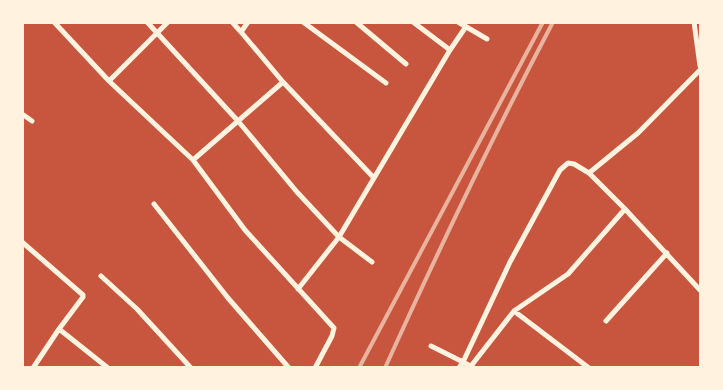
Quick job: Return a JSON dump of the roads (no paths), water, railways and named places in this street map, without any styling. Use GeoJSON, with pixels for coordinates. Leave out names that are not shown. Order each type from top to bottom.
{"type":"FeatureCollection","features":[{"type":"Feature","properties":{"kind":"street"},"geometry":{"type":"LineString","coordinates":[[54,22],[109,81],[193,160],[245,230],[334,328],[332,336],[315,368]]}},
{"type":"Feature","properties":{"kind":"street"},"geometry":{"type":"LineString","coordinates":[[147,22],[238,121],[297,192],[339,237],[372,262]]}},
{"type":"Feature","properties":{"kind":"street"},"geometry":{"type":"LineString","coordinates":[[109,81],[168,22]]}},
{"type":"Feature","properties":{"kind":"street"},"geometry":{"type":"LineString","coordinates":[[232,22],[283,82],[374,178]]}},
{"type":"Feature","properties":{"kind":"street"},"geometry":{"type":"LineString","coordinates":[[241,32],[248,22]]}},
{"type":"Feature","properties":{"kind":"street"},"geometry":{"type":"LineString","coordinates":[[303,22],[386,83]]}},
{"type":"Feature","properties":{"kind":"street"},"geometry":{"type":"LineString","coordinates":[[356,22],[406,64]]}},
{"type":"Feature","properties":{"kind":"street"},"geometry":{"type":"LineString","coordinates":[[413,22],[450,50]]}},
{"type":"Feature","properties":{"kind":"street"},"geometry":{"type":"LineString","coordinates":[[458,22],[487,39]]}},
{"type":"Feature","properties":{"kind":"street"},"geometry":{"type":"LineString","coordinates":[[694,22],[700,66]]}},
{"type":"Feature","properties":{"kind":"street"},"geometry":{"type":"LineString","coordinates":[[298,288],[339,237],[450,50],[466,28]]}},
{"type":"Feature","properties":{"kind":"street"},"geometry":{"type":"LineString","coordinates":[[589,173],[638,133],[700,70]]}},
{"type":"Feature","properties":{"kind":"street"},"geometry":{"type":"LineString","coordinates":[[193,160],[283,82]]}},
{"type":"Feature","properties":{"kind":"street"},"geometry":{"type":"LineString","coordinates":[[22,114],[32,121]]}},
{"type":"Feature","properties":{"kind":"street"},"geometry":{"type":"LineString","coordinates":[[459,368],[510,262],[560,170],[568,163],[574,164],[589,173],[667,253],[700,290]]}},
{"type":"Feature","properties":{"kind":"street"},"geometry":{"type":"LineString","coordinates":[[154,204],[228,298],[289,368]]}},
{"type":"Feature","properties":{"kind":"street"},"geometry":{"type":"LineString","coordinates":[[431,346],[472,367],[514,311],[568,274],[625,209]]}},
{"type":"Feature","properties":{"kind":"street"},"geometry":{"type":"LineString","coordinates":[[22,242],[83,295],[33,368]]}},
{"type":"Feature","properties":{"kind":"street"},"geometry":{"type":"LineString","coordinates":[[606,320],[667,253]]}},
{"type":"Feature","properties":{"kind":"street"},"geometry":{"type":"LineString","coordinates":[[101,276],[137,309],[192,368]]}},
{"type":"Feature","properties":{"kind":"street"},"geometry":{"type":"LineString","coordinates":[[514,311],[589,368]]}},
{"type":"Feature","properties":{"kind":"street"},"geometry":{"type":"LineString","coordinates":[[59,329],[108,368]]}},
{"type":"Feature","properties":{"kind":"railway"},"geometry":{"type":"LineString","coordinates":[[359,368],[543,22]]}},
{"type":"Feature","properties":{"kind":"railway"},"geometry":{"type":"LineString","coordinates":[[385,368],[466,194],[553,22]]}}]}
